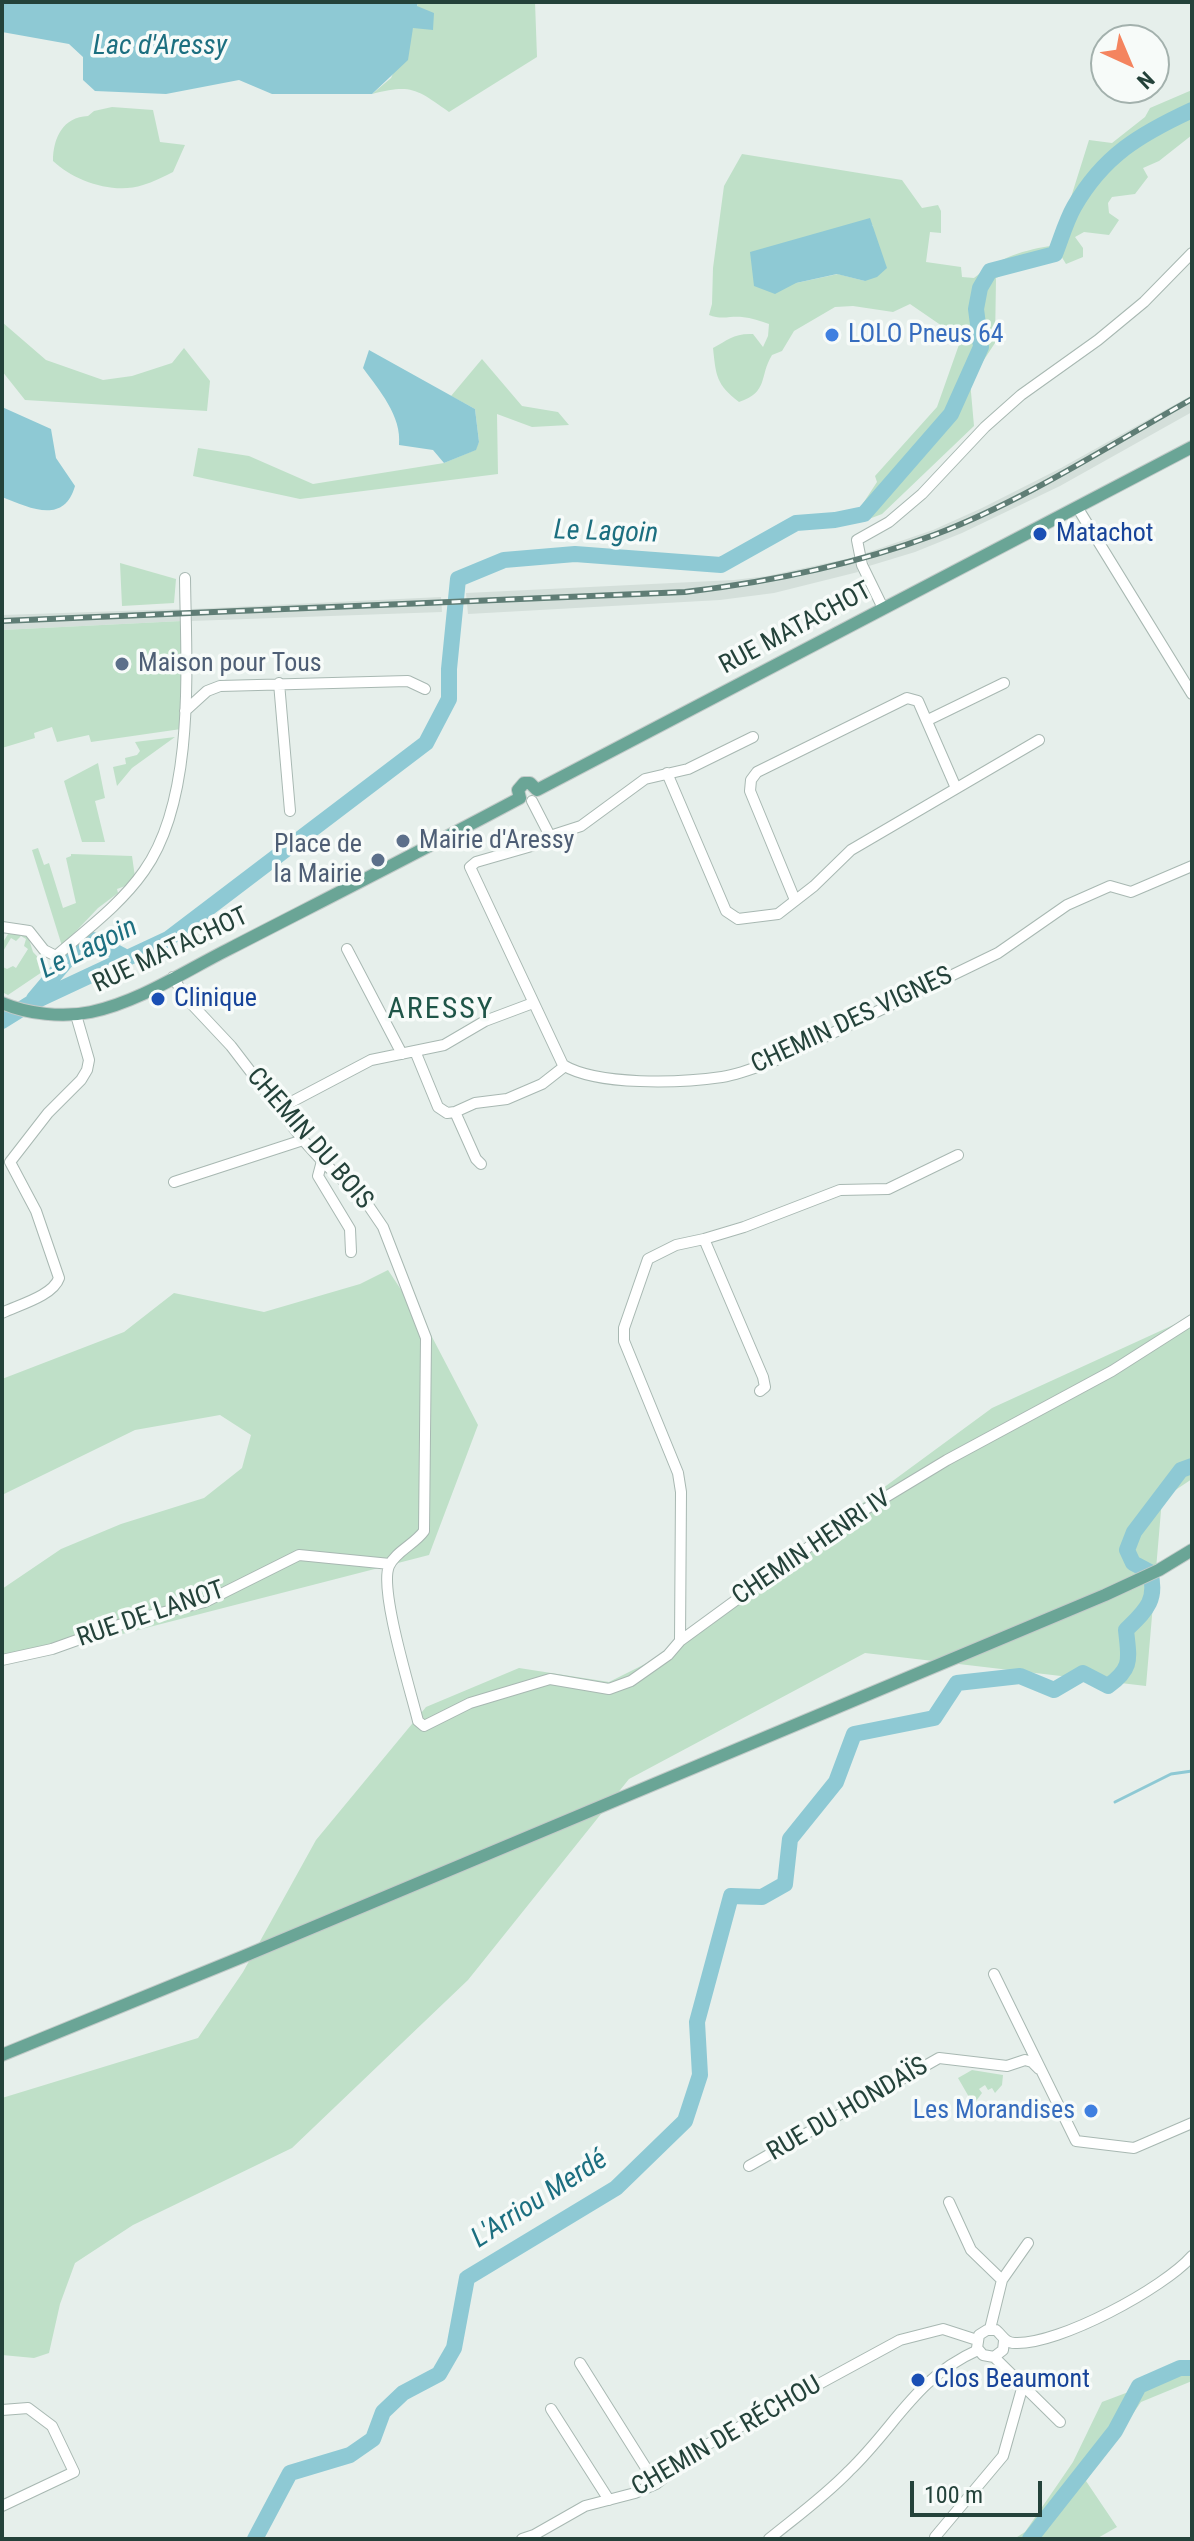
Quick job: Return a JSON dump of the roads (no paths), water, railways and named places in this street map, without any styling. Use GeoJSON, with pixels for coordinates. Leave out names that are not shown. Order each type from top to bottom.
{"type":"FeatureCollection","features":[{"type":"Feature","properties":{"kind":"main road","name":"RUE MATACHOT"},"geometry":{"type":"LineString","coordinates":[[4,1004],[31,1012],[76,1015],[129,999],[530,796],[1192,447]]}},
{"type":"Feature","properties":{"kind":"main road"},"geometry":{"type":"LineString","coordinates":[[521,779],[530,783],[530,796]]}},
{"type":"Feature","properties":{"kind":"main road"},"geometry":{"type":"LineString","coordinates":[[2,2055],[681,1774],[1140,1579],[1192,1550]]}},
{"type":"Feature","properties":{"kind":"main road"},"geometry":{"type":"LineString","coordinates":[[2,2048],[677,1768],[721,1755]]}},
{"type":"Feature","properties":{"kind":"street"},"geometry":{"type":"LineString","coordinates":[[883,608],[862,565],[857,540],[889,522],[922,494],[985,427],[1021,395],[1098,340],[1144,302],[1192,253]]}},
{"type":"Feature","properties":{"kind":"street"},"geometry":{"type":"LineString","coordinates":[[1077,507],[1192,694]]}},
{"type":"Feature","properties":{"kind":"street"},"geometry":{"type":"LineString","coordinates":[[2,927],[29,931],[44,950],[56,956],[126,894],[145,870],[167,826],[178,780],[185,711],[185,578]]}},
{"type":"Feature","properties":{"kind":"street"},"geometry":{"type":"LineString","coordinates":[[185,711],[207,691],[220,686],[408,681],[425,689]]}},
{"type":"Feature","properties":{"kind":"street"},"geometry":{"type":"LineString","coordinates":[[279,683],[290,811]]}},
{"type":"Feature","properties":{"kind":"street"},"geometry":{"type":"LineString","coordinates":[[928,720],[1004,683]]}},
{"type":"Feature","properties":{"kind":"street"},"geometry":{"type":"LineString","coordinates":[[795,900],[750,791],[753,776],[907,698],[918,701],[956,788]]}},
{"type":"Feature","properties":{"kind":"street"},"geometry":{"type":"LineString","coordinates":[[415,1051],[438,1107],[447,1113],[475,1103],[507,1099],[542,1084],[565,1066],[470,867],[476,862],[542,843],[550,836],[581,826],[645,779],[688,769],[753,737]]}},
{"type":"Feature","properties":{"kind":"street"},"geometry":{"type":"LineString","coordinates":[[667,773],[726,911],[738,919],[778,914],[814,886],[851,850],[1039,740]]}},
{"type":"Feature","properties":{"kind":"street"},"geometry":{"type":"LineString","coordinates":[[530,796],[550,836]]}},
{"type":"Feature","properties":{"kind":"street","name":"CHEMIN DES VIGNES"},"geometry":{"type":"LineString","coordinates":[[565,1066],[577,1074],[590,1077],[638,1081],[721,1077],[744,1071],[781,1058],[998,953],[1067,905],[1110,886],[1131,892],[1192,866]]}},
{"type":"Feature","properties":{"kind":"street"},"geometry":{"type":"LineString","coordinates":[[347,949],[402,1054]]}},
{"type":"Feature","properties":{"kind":"street","name":"CHEMIN DU BOIS"},"geometry":{"type":"LineString","coordinates":[[173,977],[185,997],[231,1046],[303,1140],[366,1202],[383,1227],[400,1265],[426,1338],[426,1521],[418,1540],[390,1564]]}},
{"type":"Feature","properties":{"kind":"street"},"geometry":{"type":"LineString","coordinates":[[278,1109],[371,1060],[444,1045],[485,1021],[533,1003]]}},
{"type":"Feature","properties":{"kind":"street"},"geometry":{"type":"LineString","coordinates":[[2,1313],[49,1290],[59,1278],[36,1211],[10,1162],[87,1070],[89,1060],[76,1015]]}},
{"type":"Feature","properties":{"kind":"street"},"geometry":{"type":"LineString","coordinates":[[455,1112],[481,1164]]}},
{"type":"Feature","properties":{"kind":"street"},"geometry":{"type":"LineString","coordinates":[[174,1182],[303,1140]]}},
{"type":"Feature","properties":{"kind":"street"},"geometry":{"type":"LineString","coordinates":[[680,1641],[681,1492],[678,1473],[624,1341],[624,1328],[648,1259],[676,1245],[704,1239],[840,1190],[888,1189],[958,1155]]}},
{"type":"Feature","properties":{"kind":"street"},"geometry":{"type":"LineString","coordinates":[[322,1161],[318,1176],[350,1229],[351,1252]]}},
{"type":"Feature","properties":{"kind":"street"},"geometry":{"type":"LineString","coordinates":[[704,1239],[763,1377],[765,1387],[760,1391]]}},
{"type":"Feature","properties":{"kind":"street","name":"CHEMIN HENRI IV"},"geometry":{"type":"LineString","coordinates":[[390,1564],[388,1592],[396,1633],[418,1721],[424,1726],[470,1703],[550,1679],[609,1689],[631,1681],[668,1655],[680,1641],[836,1527],[947,1460],[1112,1371],[1192,1320]]}},
{"type":"Feature","properties":{"kind":"street","name":"RUE DE LANOT"},"geometry":{"type":"LineString","coordinates":[[2,1660],[52,1649],[136,1619],[205,1602],[299,1555],[390,1564]]}},
{"type":"Feature","properties":{"kind":"street"},"geometry":{"type":"LineString","coordinates":[[994,1974],[1076,2141],[1134,2148],[1192,2123]]}},
{"type":"Feature","properties":{"kind":"street","name":"RUE DU HONDAÏS"},"geometry":{"type":"LineString","coordinates":[[749,2166],[939,2058],[1005,2066],[1025,2060],[1039,2069]]}},
{"type":"Feature","properties":{"kind":"street"},"geometry":{"type":"LineString","coordinates":[[949,2202],[971,2250],[1002,2280]]}},
{"type":"Feature","properties":{"kind":"street"},"geometry":{"type":"LineString","coordinates":[[990,2329],[1002,2280],[1028,2243]]}},
{"type":"Feature","properties":{"kind":"street"},"geometry":{"type":"LineString","coordinates":[[1004,2341],[1016,2344],[1086,2324],[1161,2283],[1192,2256]]}},
{"type":"Feature","properties":{"kind":"street","name":"CHEMIN DE RÉCHOU"},"geometry":{"type":"LineString","coordinates":[[522,2539],[585,2506],[656,2484],[701,2448],[900,2340],[943,2329],[978,2345]]}},
{"type":"Feature","properties":{"kind":"street"},"geometry":{"type":"LineString","coordinates":[[769,2539],[848,2473],[912,2396],[928,2380],[978,2345],[983,2332],[990,2329],[1000,2333],[1004,2341],[1003,2350],[994,2357]]}},
{"type":"Feature","properties":{"kind":"street"},"geometry":{"type":"LineString","coordinates":[[978,2345],[983,2355],[994,2357],[1060,2422]]}},
{"type":"Feature","properties":{"kind":"street"},"geometry":{"type":"LineString","coordinates":[[580,2363],[656,2484]]}},
{"type":"Feature","properties":{"kind":"street"},"geometry":{"type":"LineString","coordinates":[[935,2537],[1003,2456],[1023,2385]]}},
{"type":"Feature","properties":{"kind":"street"},"geometry":{"type":"LineString","coordinates":[[2,2410],[28,2408],[52,2426],[74,2472],[2,2506]]}},
{"type":"Feature","properties":{"kind":"street"},"geometry":{"type":"LineString","coordinates":[[551,2409],[609,2500]]}},
{"type":"Feature","properties":{"kind":"water","name":"Lac d'Aressy"},"geometry":{"type":"Polygon","coordinates":[[[2,2],[418,2],[417,6],[434,13],[433,30],[413,28],[408,60],[372,94],[272,94],[239,80],[166,94],[95,91],[83,80],[83,57],[69,44],[2,32],[2,2]]]}},
{"type":"Feature","properties":{"kind":"water"},"geometry":{"type":"Polygon","coordinates":[[[870,218],[887,268],[877,277],[865,281],[837,274],[796,283],[775,294],[754,286],[750,252],[870,218]]]}},
{"type":"Feature","properties":{"kind":"water"},"geometry":{"type":"Polygon","coordinates":[[[369,350],[475,409],[479,442],[476,450],[444,463],[433,450],[399,445],[393,414],[363,368],[369,350]]]}},
{"type":"Feature","properties":{"kind":"water"},"geometry":{"type":"Polygon","coordinates":[[[2,407],[51,429],[56,458],[75,486],[63,506],[54,510],[35,509],[2,497],[2,407]]]}},
{"type":"Feature","properties":{"kind":"waterway","name":"Le Lagoin"},"geometry":{"type":"LineString","coordinates":[[2,1021],[31,1003],[168,939],[426,743],[449,699],[458,579],[504,560],[575,554],[721,565],[796,523],[864,514],[951,414],[981,347],[976,309],[980,288],[990,271],[1055,254],[1071,212],[1085,189],[1110,160],[1139,138],[1192,110]]}},
{"type":"Feature","properties":{"kind":"waterway"},"geometry":{"type":"LineString","coordinates":[[34,999],[77,948],[93,940],[127,958]]}},
{"type":"Feature","properties":{"kind":"waterway","name":"L'Arriou Merdé"},"geometry":{"type":"LineString","coordinates":[[255,2539],[290,2473],[350,2455],[373,2439],[383,2412],[403,2393],[439,2374],[454,2348],[467,2278],[616,2188],[685,2121],[700,2075],[697,2022],[731,1896],[762,1897],[785,1884],[790,1839],[836,1782],[854,1734],[934,1718],[957,1683],[1020,1676],[1054,1690],[1083,1673],[1108,1686],[1122,1674],[1128,1662],[1126,1630],[1144,1611],[1152,1591],[1150,1572],[1133,1563],[1127,1550],[1134,1532],[1181,1470],[1192,1466]]}},
{"type":"Feature","properties":{"kind":"waterway"},"geometry":{"type":"LineString","coordinates":[[1115,1802],[1171,1774],[1192,1771]]}},
{"type":"Feature","properties":{"kind":"waterway"},"geometry":{"type":"LineString","coordinates":[[1030,2539],[1115,2431],[1139,2386],[1180,2368],[1192,2368]]}},
{"type":"Feature","properties":{"kind":"railway"},"geometry":{"type":"LineString","coordinates":[[2,621],[685,592],[748,583],[842,564],[934,535],[1000,506],[1065,472],[1192,399]]}},
{"type":"Feature","properties":{"kind":"place","name":"LOLO Pneus 64"},"geometry":{"type":"Point","coordinates":[832,335]}},
{"type":"Feature","properties":{"kind":"place","name":"Matachot"},"geometry":{"type":"Point","coordinates":[1040,534]}},
{"type":"Feature","properties":{"kind":"place","name":"Maison pour Tous"},"geometry":{"type":"Point","coordinates":[122,664]}},
{"type":"Feature","properties":{"kind":"place","name":"Mairie d'Aressy"},"geometry":{"type":"Point","coordinates":[403,841]}},
{"type":"Feature","properties":{"kind":"place","name":"Place de la Mairie"},"geometry":{"type":"Point","coordinates":[378,860]}},
{"type":"Feature","properties":{"kind":"place","name":"Clinique"},"geometry":{"type":"Point","coordinates":[158,999]}},
{"type":"Feature","properties":{"kind":"place","name":"Les Morandises"},"geometry":{"type":"Point","coordinates":[1091,2111]}},
{"type":"Feature","properties":{"kind":"place","name":"Clos Beaumont"},"geometry":{"type":"Point","coordinates":[918,2380]}},
{"type":"Feature","properties":{"kind":"district","name":"ARESSY"},"geometry":{"type":"Point","coordinates":[441,1010]}}]}
